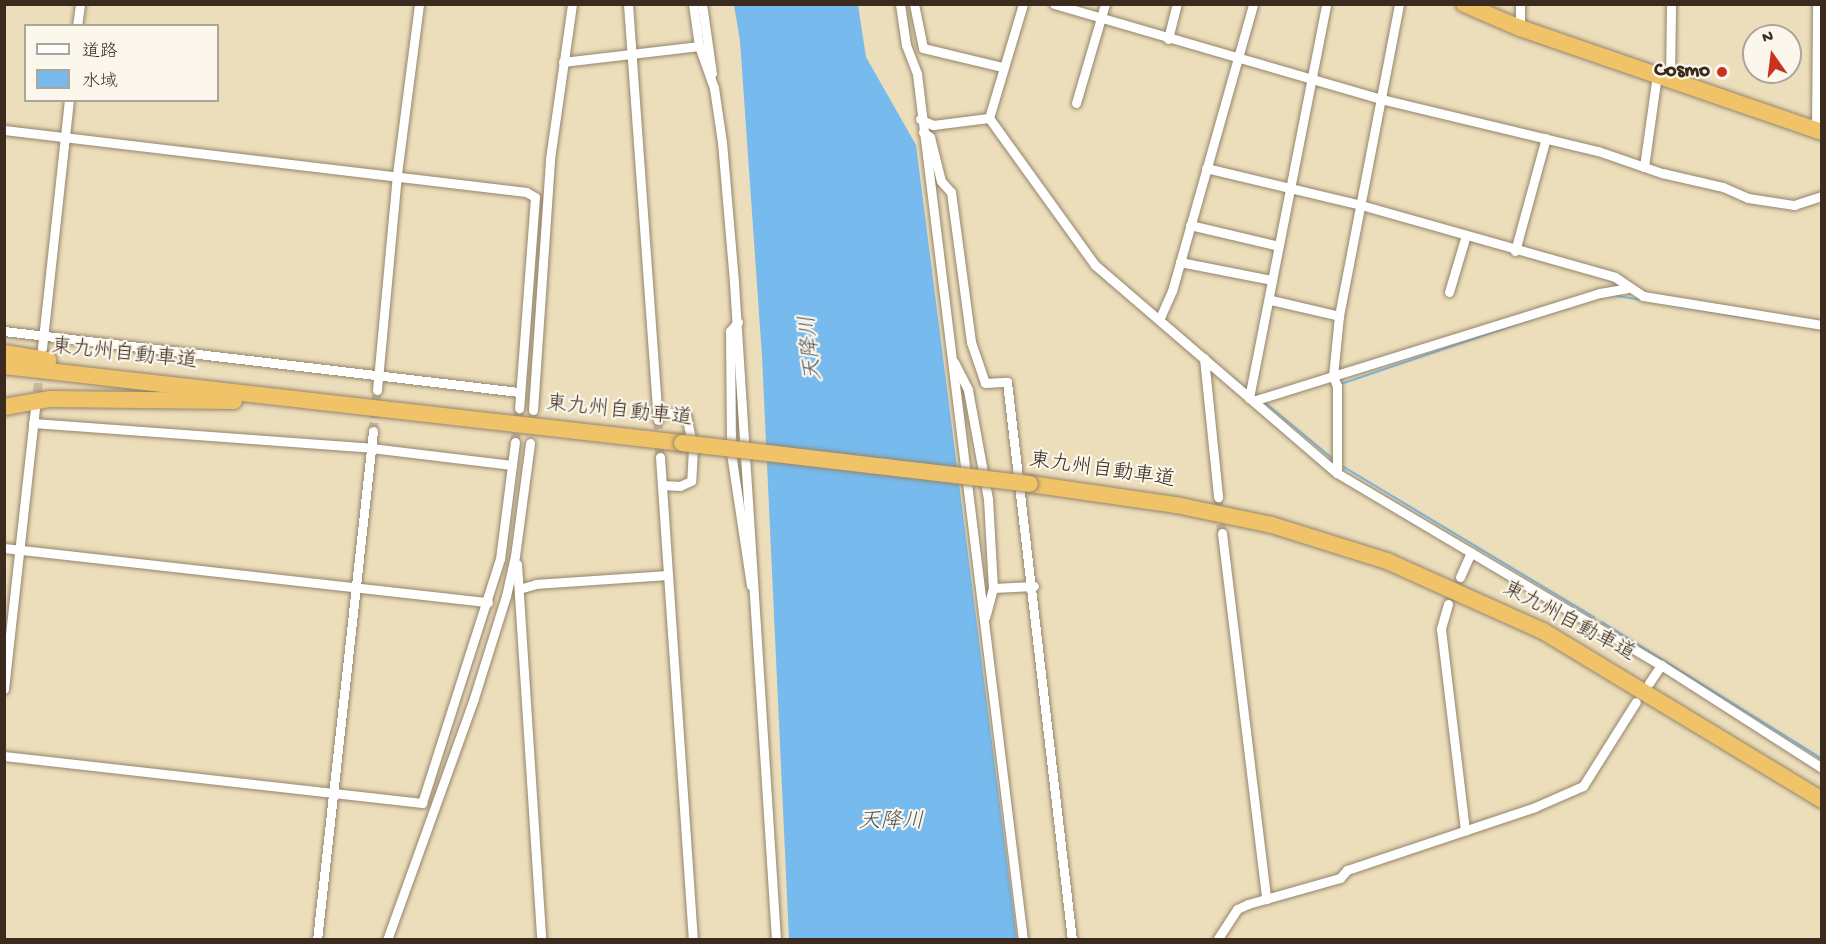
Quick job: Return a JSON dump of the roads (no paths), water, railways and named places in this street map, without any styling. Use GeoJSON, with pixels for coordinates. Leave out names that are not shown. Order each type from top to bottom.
{"type":"FeatureCollection","features":[{"type":"Feature","properties":{"kind":"highway"},"geometry":{"type":"LineString","coordinates":[[1464,4],[1520,28],[1819,131]]}},
{"type":"Feature","properties":{"kind":"highway"},"geometry":{"type":"LineString","coordinates":[[4,353],[135,379]]}},
{"type":"Feature","properties":{"kind":"highway","name":"東九州自動車道"},"geometry":{"type":"LineString","coordinates":[[4,366],[135,379],[311,402],[1030,484],[1176,505],[1272,525],[1387,561],[1543,631],[1821,800]]}},
{"type":"Feature","properties":{"kind":"highway","name":"東九州自動車道"},"geometry":{"type":"LineString","coordinates":[[4,377],[311,402]]}},
{"type":"Feature","properties":{"kind":"highway"},"geometry":{"type":"LineString","coordinates":[[4,407],[41,399],[97,399],[231,401],[412,413]]}},
{"type":"Feature","properties":{"kind":"street"},"geometry":{"type":"LineString","coordinates":[[77,24],[80,4]]}},
{"type":"Feature","properties":{"kind":"street"},"geometry":{"type":"LineString","coordinates":[[377,390],[397,174],[419,4]]}},
{"type":"Feature","properties":{"kind":"street"},"geometry":{"type":"LineString","coordinates":[[4,130],[397,174],[526,192],[535,197],[519,406],[533,408],[550,159],[572,4]]}},
{"type":"Feature","properties":{"kind":"street"},"geometry":{"type":"LineString","coordinates":[[628,4],[629,55],[657,415],[687,415],[693,448],[691,481],[680,486],[662,485]]}},
{"type":"Feature","properties":{"kind":"street"},"geometry":{"type":"LineString","coordinates":[[693,4],[699,46],[714,88]]}},
{"type":"Feature","properties":{"kind":"street"},"geometry":{"type":"LineString","coordinates":[[702,4],[714,88],[738,322],[776,939]]}},
{"type":"Feature","properties":{"kind":"street"},"geometry":{"type":"LineString","coordinates":[[900,4],[906,45],[917,74],[920,119],[1023,939]]}},
{"type":"Feature","properties":{"kind":"street"},"geometry":{"type":"LineString","coordinates":[[914,4],[923,48],[1003,67]]}},
{"type":"Feature","properties":{"kind":"street"},"geometry":{"type":"LineString","coordinates":[[989,118],[1023,4]]}},
{"type":"Feature","properties":{"kind":"street"},"geometry":{"type":"LineString","coordinates":[[1054,4],[1168,39],[1381,99],[1546,138],[1774,204],[1794,205],[1821,196]]}},
{"type":"Feature","properties":{"kind":"street"},"geometry":{"type":"LineString","coordinates":[[1076,103],[1105,4]]}},
{"type":"Feature","properties":{"kind":"street"},"geometry":{"type":"LineString","coordinates":[[1168,39],[1177,4]]}},
{"type":"Feature","properties":{"kind":"street"},"geometry":{"type":"LineString","coordinates":[[1159,320],[1180,262],[1253,4]]}},
{"type":"Feature","properties":{"kind":"street"},"geometry":{"type":"LineString","coordinates":[[1252,399],[1278,246],[1326,4]]}},
{"type":"Feature","properties":{"kind":"street"},"geometry":{"type":"LineString","coordinates":[[1337,473],[1337,386],[1332,376],[1339,316],[1400,4]]}},
{"type":"Feature","properties":{"kind":"street"},"geometry":{"type":"LineString","coordinates":[[1520,4],[1520,28]]}},
{"type":"Feature","properties":{"kind":"street"},"geometry":{"type":"LineString","coordinates":[[1644,167],[1664,78],[1671,4]]}},
{"type":"Feature","properties":{"kind":"street"},"geometry":{"type":"LineString","coordinates":[[1817,4],[1819,131]]}},
{"type":"Feature","properties":{"kind":"street"},"geometry":{"type":"LineString","coordinates":[[563,63],[699,46]]}},
{"type":"Feature","properties":{"kind":"street"},"geometry":{"type":"LineString","coordinates":[[43,343],[69,102]]}},
{"type":"Feature","properties":{"kind":"street"},"geometry":{"type":"LineString","coordinates":[[920,119],[933,125],[989,118]]}},
{"type":"Feature","properties":{"kind":"street"},"geometry":{"type":"LineString","coordinates":[[989,118],[1095,265],[1337,473],[1661,665],[1821,768]]}},
{"type":"Feature","properties":{"kind":"street"},"geometry":{"type":"LineString","coordinates":[[923,132],[930,136],[941,181],[951,192],[971,342],[986,382],[1007,382],[1034,586],[1072,939]]}},
{"type":"Feature","properties":{"kind":"street"},"geometry":{"type":"LineString","coordinates":[[1515,251],[1546,138]]}},
{"type":"Feature","properties":{"kind":"street"},"geometry":{"type":"LineString","coordinates":[[1206,168],[1360,205],[1515,251],[1615,277],[1627,288],[1643,296],[1821,325]]}},
{"type":"Feature","properties":{"kind":"street"},"geometry":{"type":"LineString","coordinates":[[1190,225],[1278,246]]}},
{"type":"Feature","properties":{"kind":"street"},"geometry":{"type":"LineString","coordinates":[[1449,292],[1466,235]]}},
{"type":"Feature","properties":{"kind":"street"},"geometry":{"type":"LineString","coordinates":[[1180,262],[1272,280]]}},
{"type":"Feature","properties":{"kind":"street"},"geometry":{"type":"LineString","coordinates":[[1252,399],[1600,293],[1627,288]]}},
{"type":"Feature","properties":{"kind":"street"},"geometry":{"type":"LineString","coordinates":[[1270,300],[1339,316]]}},
{"type":"Feature","properties":{"kind":"street"},"geometry":{"type":"LineString","coordinates":[[738,322],[730,331],[731,453],[749,583],[757,603]]}},
{"type":"Feature","properties":{"kind":"street"},"geometry":{"type":"LineString","coordinates":[[4,331],[43,343],[519,392]]}},
{"type":"Feature","properties":{"kind":"street"},"geometry":{"type":"LineString","coordinates":[[950,354],[968,390],[982,455],[993,588],[984,621]]}},
{"type":"Feature","properties":{"kind":"street"},"geometry":{"type":"LineString","coordinates":[[1204,358],[1218,497]]}},
{"type":"Feature","properties":{"kind":"street"},"geometry":{"type":"LineString","coordinates":[[4,689],[35,407]]}},
{"type":"Feature","properties":{"kind":"street"},"geometry":{"type":"LineString","coordinates":[[33,423],[371,448],[512,465]]}},
{"type":"Feature","properties":{"kind":"street"},"geometry":{"type":"LineString","coordinates":[[317,939],[373,431]]}},
{"type":"Feature","properties":{"kind":"street"},"geometry":{"type":"LineString","coordinates":[[4,756],[422,803],[500,559],[515,442]]}},
{"type":"Feature","properties":{"kind":"street"},"geometry":{"type":"LineString","coordinates":[[387,939],[474,698],[515,556],[530,443]]}},
{"type":"Feature","properties":{"kind":"street"},"geometry":{"type":"LineString","coordinates":[[660,457],[693,939]]}},
{"type":"Feature","properties":{"kind":"street"},"geometry":{"type":"LineString","coordinates":[[1222,533],[1266,899]]}},
{"type":"Feature","properties":{"kind":"street"},"geometry":{"type":"LineString","coordinates":[[4,548],[488,602]]}},
{"type":"Feature","properties":{"kind":"street"},"geometry":{"type":"LineString","coordinates":[[1460,577],[1471,552]]}},
{"type":"Feature","properties":{"kind":"street"},"geometry":{"type":"LineString","coordinates":[[515,556],[541,939]]}},
{"type":"Feature","properties":{"kind":"street"},"geometry":{"type":"LineString","coordinates":[[519,589],[536,584],[667,575]]}},
{"type":"Feature","properties":{"kind":"street"},"geometry":{"type":"LineString","coordinates":[[993,588],[1034,586]]}},
{"type":"Feature","properties":{"kind":"street"},"geometry":{"type":"LineString","coordinates":[[1448,604],[1441,629],[1465,831]]}},
{"type":"Feature","properties":{"kind":"street"},"geometry":{"type":"LineString","coordinates":[[1649,683],[1661,665]]}},
{"type":"Feature","properties":{"kind":"street"},"geometry":{"type":"LineString","coordinates":[[1216,939],[1237,909],[1340,878],[1347,870],[1465,831],[1583,786],[1636,702]]}},
{"type":"Feature","properties":{"kind":"water","name":"天降川"},"geometry":{"type":"Polygon","coordinates":[[[734,5],[858,5],[866,57],[916,145],[1017,939],[789,939],[762,356],[740,41],[734,5]]]}},
{"type":"Feature","properties":{"kind":"waterway"},"geometry":{"type":"LineString","coordinates":[[1612,295],[1641,300]]}},
{"type":"Feature","properties":{"kind":"waterway"},"geometry":{"type":"LineString","coordinates":[[1671,305],[1754,319]]}},
{"type":"Feature","properties":{"kind":"waterway"},"geometry":{"type":"LineString","coordinates":[[1341,384],[1532,319]]}},
{"type":"Feature","properties":{"kind":"waterway"},"geometry":{"type":"LineString","coordinates":[[1263,401],[1332,458]]}},
{"type":"Feature","properties":{"kind":"waterway"},"geometry":{"type":"LineString","coordinates":[[1344,467],[1594,617]]}},
{"type":"Feature","properties":{"kind":"waterway"},"geometry":{"type":"LineString","coordinates":[[1602,622],[1822,759]]}},
{"type":"Feature","properties":{"kind":"tunnel"},"geometry":{"type":"LineString","coordinates":[[36,405],[40,368]]}},
{"type":"Feature","properties":{"kind":"tunnel"},"geometry":{"type":"LineString","coordinates":[[373,431],[377,390]]}},
{"type":"Feature","properties":{"kind":"tunnel"},"geometry":{"type":"LineString","coordinates":[[515,442],[519,408]]}},
{"type":"Feature","properties":{"kind":"tunnel"},"geometry":{"type":"LineString","coordinates":[[658,420],[660,457]]}},
{"type":"Feature","properties":{"kind":"tunnel"},"geometry":{"type":"LineString","coordinates":[[1218,497],[1222,533]]}},
{"type":"Feature","properties":{"kind":"place","name":"Cosmo"},"geometry":{"type":"Point","coordinates":[1722,72]}}]}
